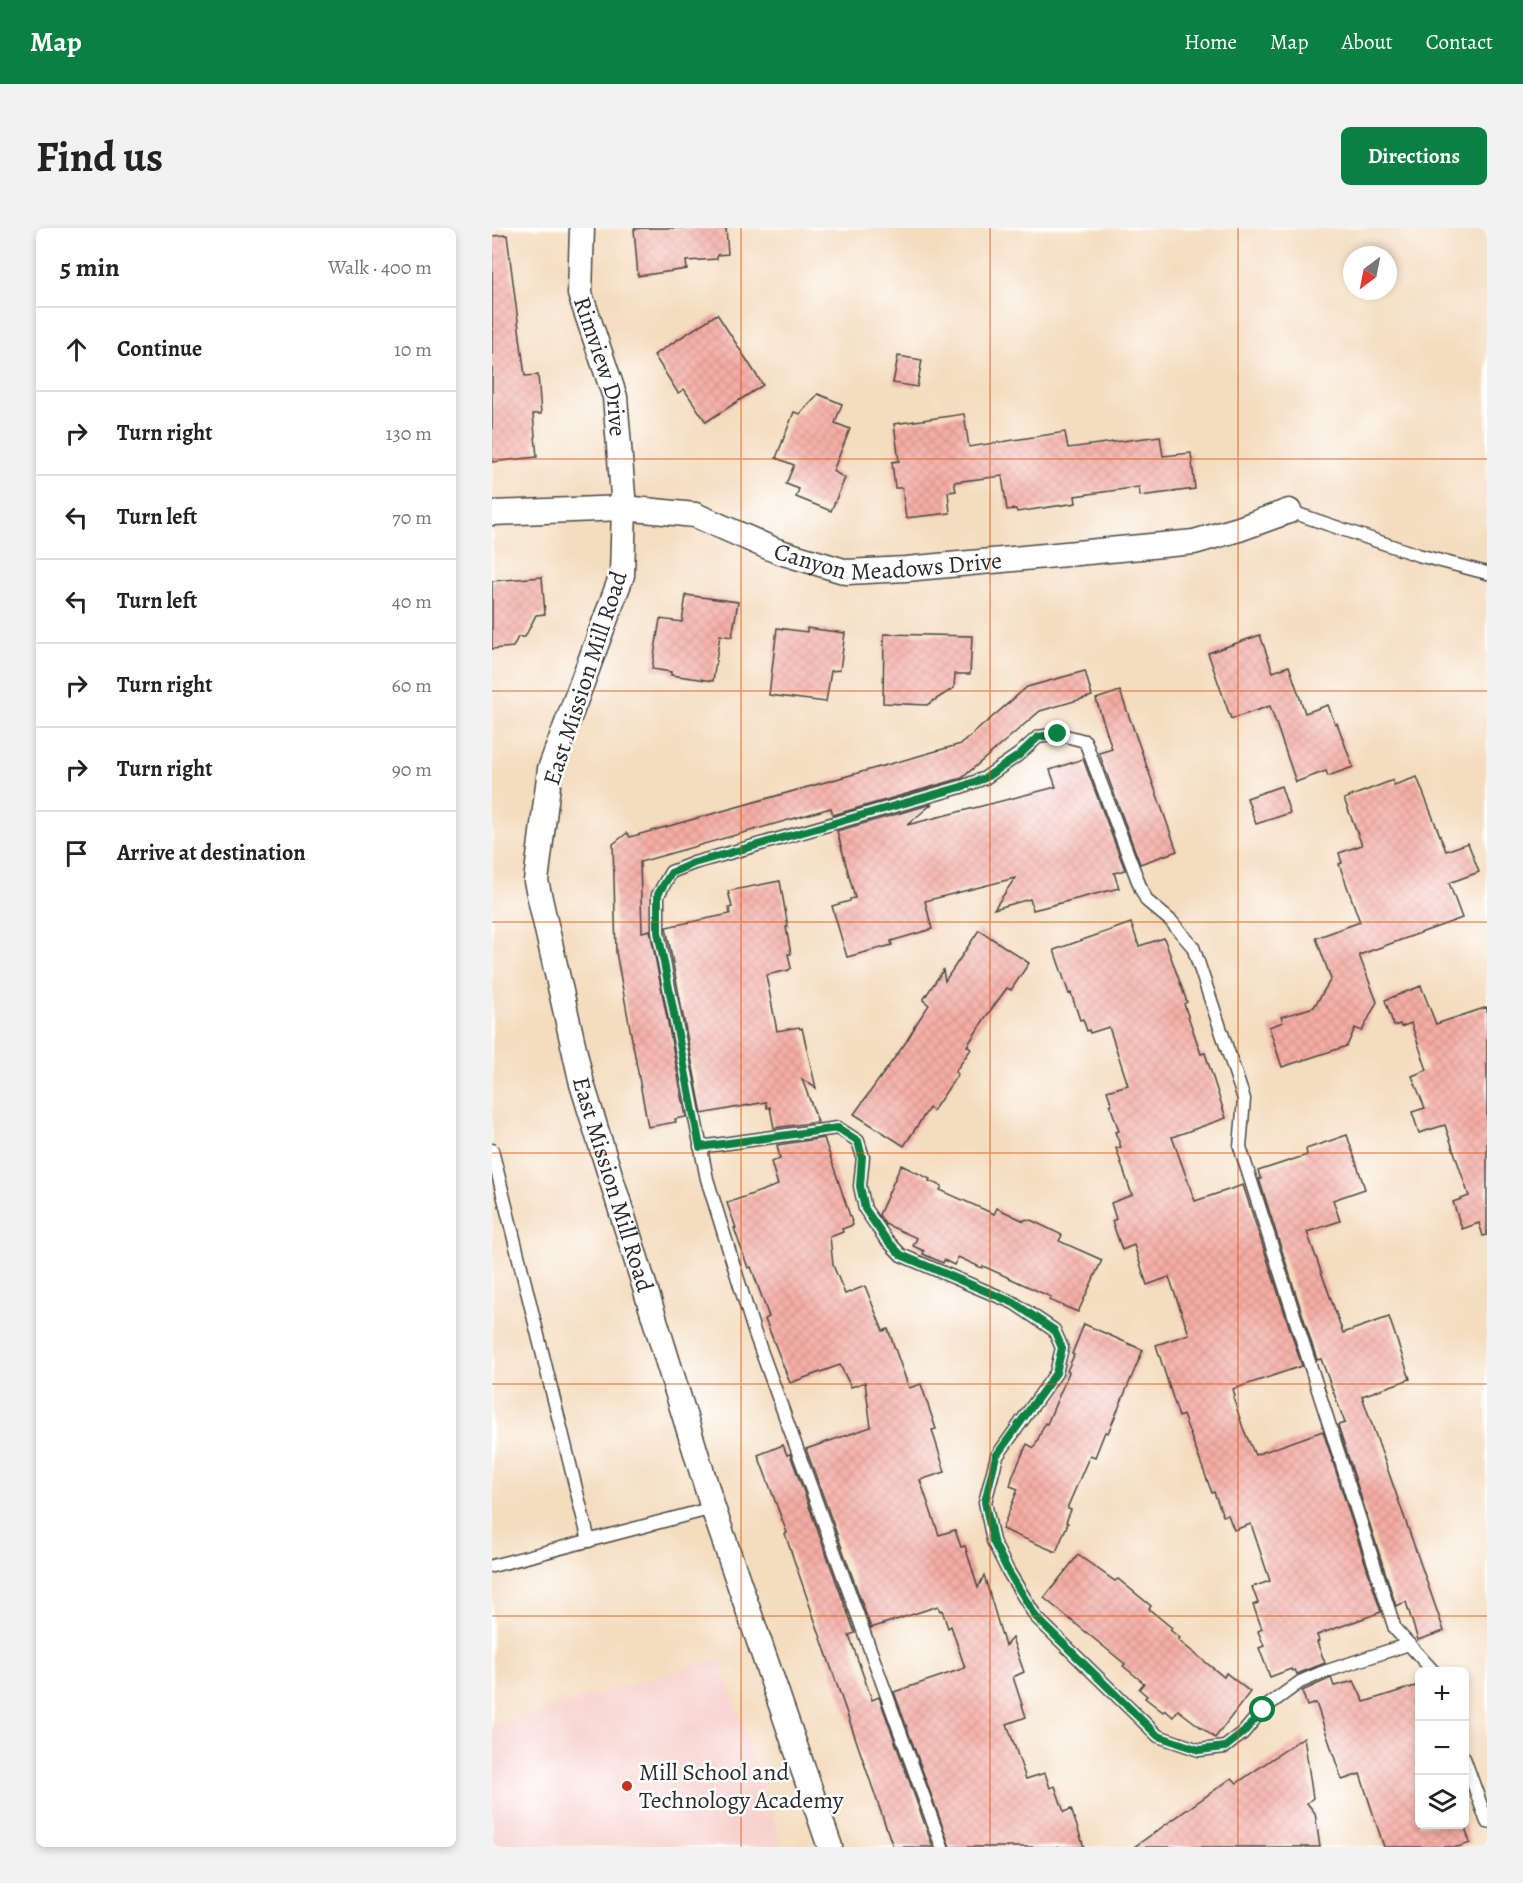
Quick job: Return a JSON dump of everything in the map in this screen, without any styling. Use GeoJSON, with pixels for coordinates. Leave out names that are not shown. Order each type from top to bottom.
{"type":"FeatureCollection","features":[{"type":"Feature","properties":{"kind":"street","name":"Rimview Drive"},"geometry":{"type":"LineString","coordinates":[[582,228],[580,294],[615,397],[624,508]]}},
{"type":"Feature","properties":{"kind":"street","name":"Canyon Meadows Drive"},"geometry":{"type":"LineString","coordinates":[[492,513],[624,508],[695,515],[777,551],[847,572],[906,569],[1194,542],[1289,511]]}},
{"type":"Feature","properties":{"kind":"street","name":"East Mission Mill Road"},"geometry":{"type":"LineString","coordinates":[[624,508],[622,575],[550,769],[536,881],[582,1084],[713,1508],[830,1847]]}},
{"type":"Feature","properties":{"kind":"lane"},"geometry":{"type":"LineString","coordinates":[[1289,511],[1418,555],[1487,573]]}},
{"type":"Feature","properties":{"kind":"lane"},"geometry":{"type":"LineString","coordinates":[[942,1847],[754,1331],[707,1179],[658,932],[658,894],[671,873],[694,863],[961,787],[985,778],[1018,756],[1038,737],[1058,734],[1085,741],[1144,895],[1171,921],[1193,947],[1244,1100],[1240,1148],[1395,1629],[1430,1667]]}},
{"type":"Feature","properties":{"kind":"lane"},"geometry":{"type":"LineString","coordinates":[[700,1147],[838,1128],[858,1141],[862,1157],[860,1186],[865,1209],[885,1238],[901,1255],[1014,1303],[1054,1330],[1062,1348],[1056,1373],[996,1456],[985,1502],[993,1541],[1036,1617],[1158,1736],[1199,1750],[1225,1747],[1243,1733],[1263,1710],[1300,1682],[1409,1644]]}},
{"type":"Feature","properties":{"kind":"lane"},"geometry":{"type":"LineString","coordinates":[[492,1150],[589,1541]]}},
{"type":"Feature","properties":{"kind":"lane"},"geometry":{"type":"LineString","coordinates":[[492,1566],[713,1508]]}},
{"type":"Feature","properties":{"kind":"lane"},"geometry":{"type":"LineString","coordinates":[[1469,1772],[1487,1822]]}},
{"type":"Feature","properties":{"kind":"shaded area","name":"Mill School and Technology Academy"},"geometry":{"type":"Polygon","coordinates":[[[720,1658],[783,1847],[492,1847],[492,1725],[720,1658]]]}},
{"type":"Feature","properties":{"kind":"building"},"geometry":{"type":"Polygon","coordinates":[[[726,228],[728,254],[717,255],[717,259],[686,261],[687,269],[638,276],[634,229],[726,228]]]}},
{"type":"Feature","properties":{"kind":"building"},"geometry":{"type":"Polygon","coordinates":[[[507,235],[525,376],[538,375],[541,414],[533,414],[537,457],[492,462],[492,236],[507,235]]]}},
{"type":"Feature","properties":{"kind":"building"},"geometry":{"type":"Polygon","coordinates":[[[717,314],[763,385],[706,422],[684,389],[678,393],[654,355],[717,314]]]}},
{"type":"Feature","properties":{"kind":"building"},"geometry":{"type":"Polygon","coordinates":[[[898,356],[922,360],[917,387],[893,383],[898,356]]]}},
{"type":"Feature","properties":{"kind":"building"},"geometry":{"type":"Polygon","coordinates":[[[818,394],[842,404],[835,423],[850,429],[833,471],[845,478],[831,511],[796,497],[799,489],[786,484],[794,465],[776,458],[794,412],[800,414],[818,394]]]}},
{"type":"Feature","properties":{"kind":"building"},"geometry":{"type":"Polygon","coordinates":[[[964,414],[969,447],[1065,432],[1068,448],[1160,436],[1163,456],[1191,453],[1195,489],[1140,496],[1139,487],[1075,496],[1076,503],[1017,512],[1016,509],[1007,510],[1002,476],[954,482],[956,491],[948,492],[950,513],[906,518],[902,488],[895,488],[892,462],[899,461],[894,424],[964,414]]]}},
{"type":"Feature","properties":{"kind":"building"},"geometry":{"type":"Polygon","coordinates":[[[542,577],[545,614],[536,615],[525,637],[518,637],[513,647],[492,649],[492,581],[542,577]]]}},
{"type":"Feature","properties":{"kind":"building"},"geometry":{"type":"Polygon","coordinates":[[[686,595],[738,602],[732,637],[720,635],[713,681],[671,675],[671,672],[652,669],[660,619],[682,622],[686,595]]]}},
{"type":"Feature","properties":{"kind":"building"},"geometry":{"type":"Polygon","coordinates":[[[777,628],[807,632],[807,628],[845,633],[840,670],[831,671],[826,702],[769,695],[777,628]]]}},
{"type":"Feature","properties":{"kind":"building"},"geometry":{"type":"Polygon","coordinates":[[[884,634],[972,636],[970,674],[955,674],[954,688],[927,705],[883,703],[884,634]]]}},
{"type":"Feature","properties":{"kind":"building"},"geometry":{"type":"Polygon","coordinates":[[[1260,635],[1273,672],[1289,666],[1305,713],[1328,705],[1353,767],[1328,776],[1326,771],[1296,782],[1270,706],[1231,719],[1208,653],[1260,635]]]}},
{"type":"Feature","properties":{"kind":"building"},"geometry":{"type":"Polygon","coordinates":[[[1085,671],[1092,696],[1040,711],[962,778],[833,815],[831,808],[640,862],[642,932],[650,930],[686,1117],[675,1119],[676,1122],[648,1127],[616,952],[613,844],[627,833],[630,837],[961,744],[1027,687],[1085,671]]]}},
{"type":"Feature","properties":{"kind":"building"},"geometry":{"type":"Polygon","coordinates":[[[1120,691],[1177,851],[1140,864],[1099,753],[1112,749],[1096,699],[1120,691]]]}},
{"type":"Feature","properties":{"kind":"building"},"geometry":{"type":"Polygon","coordinates":[[[1083,759],[1125,870],[1114,873],[1119,888],[1033,910],[1030,899],[994,909],[1015,878],[925,901],[932,929],[891,941],[892,945],[847,957],[832,906],[855,898],[837,831],[932,804],[907,825],[1056,787],[1050,770],[1083,759]]]}},
{"type":"Feature","properties":{"kind":"building"},"geometry":{"type":"Polygon","coordinates":[[[1417,777],[1446,851],[1468,843],[1479,872],[1449,883],[1462,918],[1359,955],[1377,1002],[1362,1031],[1355,1028],[1347,1046],[1282,1067],[1269,1027],[1283,1022],[1281,1017],[1314,1007],[1331,979],[1316,938],[1360,922],[1339,864],[1342,863],[1339,853],[1362,845],[1344,799],[1393,780],[1394,785],[1417,777]]]}},
{"type":"Feature","properties":{"kind":"building"},"geometry":{"type":"Polygon","coordinates":[[[1281,786],[1290,813],[1256,824],[1247,798],[1281,786]]]}},
{"type":"Feature","properties":{"kind":"building"},"geometry":{"type":"Polygon","coordinates":[[[780,881],[788,927],[786,927],[791,968],[766,975],[777,1031],[802,1028],[816,1088],[802,1079],[818,1122],[774,1128],[770,1107],[767,1108],[766,1102],[702,1114],[666,927],[730,914],[729,908],[732,907],[728,891],[780,881]]]}},
{"type":"Feature","properties":{"kind":"building"},"geometry":{"type":"Polygon","coordinates":[[[1131,923],[1139,946],[1164,938],[1187,1002],[1184,1004],[1201,1054],[1205,1053],[1226,1118],[1172,1137],[1195,1201],[1243,1185],[1302,1366],[1233,1389],[1235,1396],[1233,1397],[1243,1428],[1255,1455],[1323,1431],[1381,1612],[1317,1635],[1319,1641],[1317,1642],[1325,1663],[1297,1674],[1291,1669],[1270,1677],[1259,1648],[1264,1646],[1258,1631],[1262,1629],[1253,1605],[1258,1603],[1252,1587],[1270,1581],[1251,1524],[1234,1530],[1228,1515],[1223,1516],[1183,1415],[1179,1417],[1156,1345],[1189,1334],[1169,1277],[1147,1285],[1134,1245],[1122,1250],[1112,1221],[1116,1219],[1111,1203],[1132,1195],[1116,1148],[1121,1147],[1115,1132],[1119,1131],[1107,1091],[1128,1085],[1109,1027],[1090,1033],[1089,1030],[1087,1031],[1083,1019],[1080,1020],[1071,993],[1069,994],[1054,950],[1131,923]]]}},
{"type":"Feature","properties":{"kind":"building"},"geometry":{"type":"Polygon","coordinates":[[[979,930],[1029,963],[1011,990],[1007,988],[985,1018],[967,1046],[971,1049],[955,1072],[958,1074],[933,1111],[929,1108],[904,1146],[854,1114],[906,1042],[929,1005],[923,1000],[943,970],[945,981],[979,930]]]}},
{"type":"Feature","properties":{"kind":"building"},"geometry":{"type":"Polygon","coordinates":[[[1421,986],[1436,1024],[1487,1007],[1487,1235],[1483,1236],[1479,1223],[1462,1229],[1453,1202],[1469,1196],[1445,1125],[1419,1133],[1412,1112],[1425,1108],[1412,1076],[1427,1070],[1411,1023],[1401,1027],[1400,1024],[1394,1026],[1385,1000],[1421,986]]]}},
{"type":"Feature","properties":{"kind":"building"},"geometry":{"type":"Polygon","coordinates":[[[1347,1135],[1365,1189],[1333,1200],[1340,1221],[1307,1232],[1343,1333],[1389,1317],[1410,1379],[1362,1396],[1444,1631],[1418,1640],[1406,1602],[1396,1606],[1338,1425],[1345,1423],[1321,1359],[1317,1360],[1259,1179],[1261,1179],[1258,1171],[1307,1155],[1306,1149],[1347,1135]]]}},
{"type":"Feature","properties":{"kind":"building"},"geometry":{"type":"Polygon","coordinates":[[[824,1138],[853,1225],[830,1237],[833,1265],[845,1294],[865,1286],[883,1331],[888,1329],[909,1388],[921,1384],[936,1429],[932,1430],[945,1472],[920,1480],[939,1535],[955,1530],[961,1547],[965,1546],[978,1588],[984,1575],[1005,1646],[1012,1638],[1024,1672],[1013,1677],[1026,1717],[1007,1724],[1026,1779],[1045,1773],[1050,1788],[1055,1786],[1064,1812],[1071,1809],[1084,1847],[950,1847],[894,1692],[965,1668],[951,1626],[948,1628],[942,1610],[940,1611],[938,1606],[871,1628],[806,1449],[871,1427],[865,1382],[851,1387],[840,1365],[790,1383],[765,1319],[769,1317],[751,1267],[748,1268],[727,1203],[778,1185],[771,1162],[780,1159],[777,1145],[824,1138]]]}},
{"type":"Feature","properties":{"kind":"building"},"geometry":{"type":"Polygon","coordinates":[[[901,1165],[942,1186],[940,1190],[994,1214],[997,1208],[1024,1221],[1026,1219],[1033,1221],[1062,1235],[1059,1241],[1102,1260],[1078,1312],[1049,1300],[1051,1297],[983,1266],[982,1268],[958,1257],[954,1265],[944,1260],[943,1263],[923,1254],[924,1251],[913,1246],[917,1238],[885,1224],[879,1215],[901,1165]]]}},
{"type":"Feature","properties":{"kind":"building"},"geometry":{"type":"Polygon","coordinates":[[[1084,1324],[1143,1350],[1108,1433],[1105,1432],[1095,1457],[1090,1455],[1068,1506],[1071,1510],[1066,1522],[1068,1523],[1056,1552],[1002,1529],[1018,1489],[1010,1486],[1013,1475],[1027,1444],[1034,1448],[1045,1423],[1047,1424],[1069,1372],[1067,1371],[1074,1355],[1072,1354],[1084,1324]]]}},
{"type":"Feature","properties":{"kind":"building"},"geometry":{"type":"Polygon","coordinates":[[[783,1445],[787,1455],[790,1454],[855,1633],[849,1635],[872,1700],[879,1697],[933,1847],[893,1847],[785,1534],[787,1533],[758,1455],[783,1445]]]}},
{"type":"Feature","properties":{"kind":"building"},"geometry":{"type":"Polygon","coordinates":[[[1078,1555],[1115,1581],[1118,1579],[1151,1606],[1149,1609],[1172,1628],[1170,1630],[1180,1638],[1178,1640],[1224,1677],[1226,1673],[1250,1692],[1215,1738],[1178,1710],[1173,1717],[1145,1698],[1147,1696],[1139,1689],[1144,1683],[1123,1666],[1125,1664],[1044,1598],[1078,1555]]]}},
{"type":"Feature","properties":{"kind":"building"},"geometry":{"type":"Polygon","coordinates":[[[1331,1678],[1334,1686],[1354,1681],[1364,1702],[1415,1686],[1415,1829],[1466,1829],[1470,1843],[1458,1847],[1384,1847],[1360,1774],[1342,1780],[1316,1703],[1307,1706],[1302,1691],[1331,1678]]]}},
{"type":"Feature","properties":{"kind":"building"},"geometry":{"type":"Polygon","coordinates":[[[1304,1737],[1313,1798],[1307,1803],[1315,1813],[1320,1847],[1134,1847],[1232,1778],[1237,1783],[1304,1737]]]}},
{"type":"Feature","properties":{"kind":"place","name":"Mill School and Technology Academy"},"geometry":{"type":"Point","coordinates":[627,1786]}},
{"type":"Feature","properties":{"kind":"route"},"geometry":{"type":"LineString","coordinates":[[1058,734],[1038,737],[1018,756],[985,778],[961,787],[694,863],[671,873],[658,894],[658,932],[700,1147],[838,1128],[858,1141],[862,1157],[860,1186],[865,1209],[885,1238],[901,1255],[1014,1303],[1054,1330],[1062,1348],[1056,1373],[996,1456],[985,1502],[993,1541],[1008,1571],[1036,1617],[1158,1736],[1199,1750],[1225,1747],[1243,1733],[1263,1710]]}}]}
